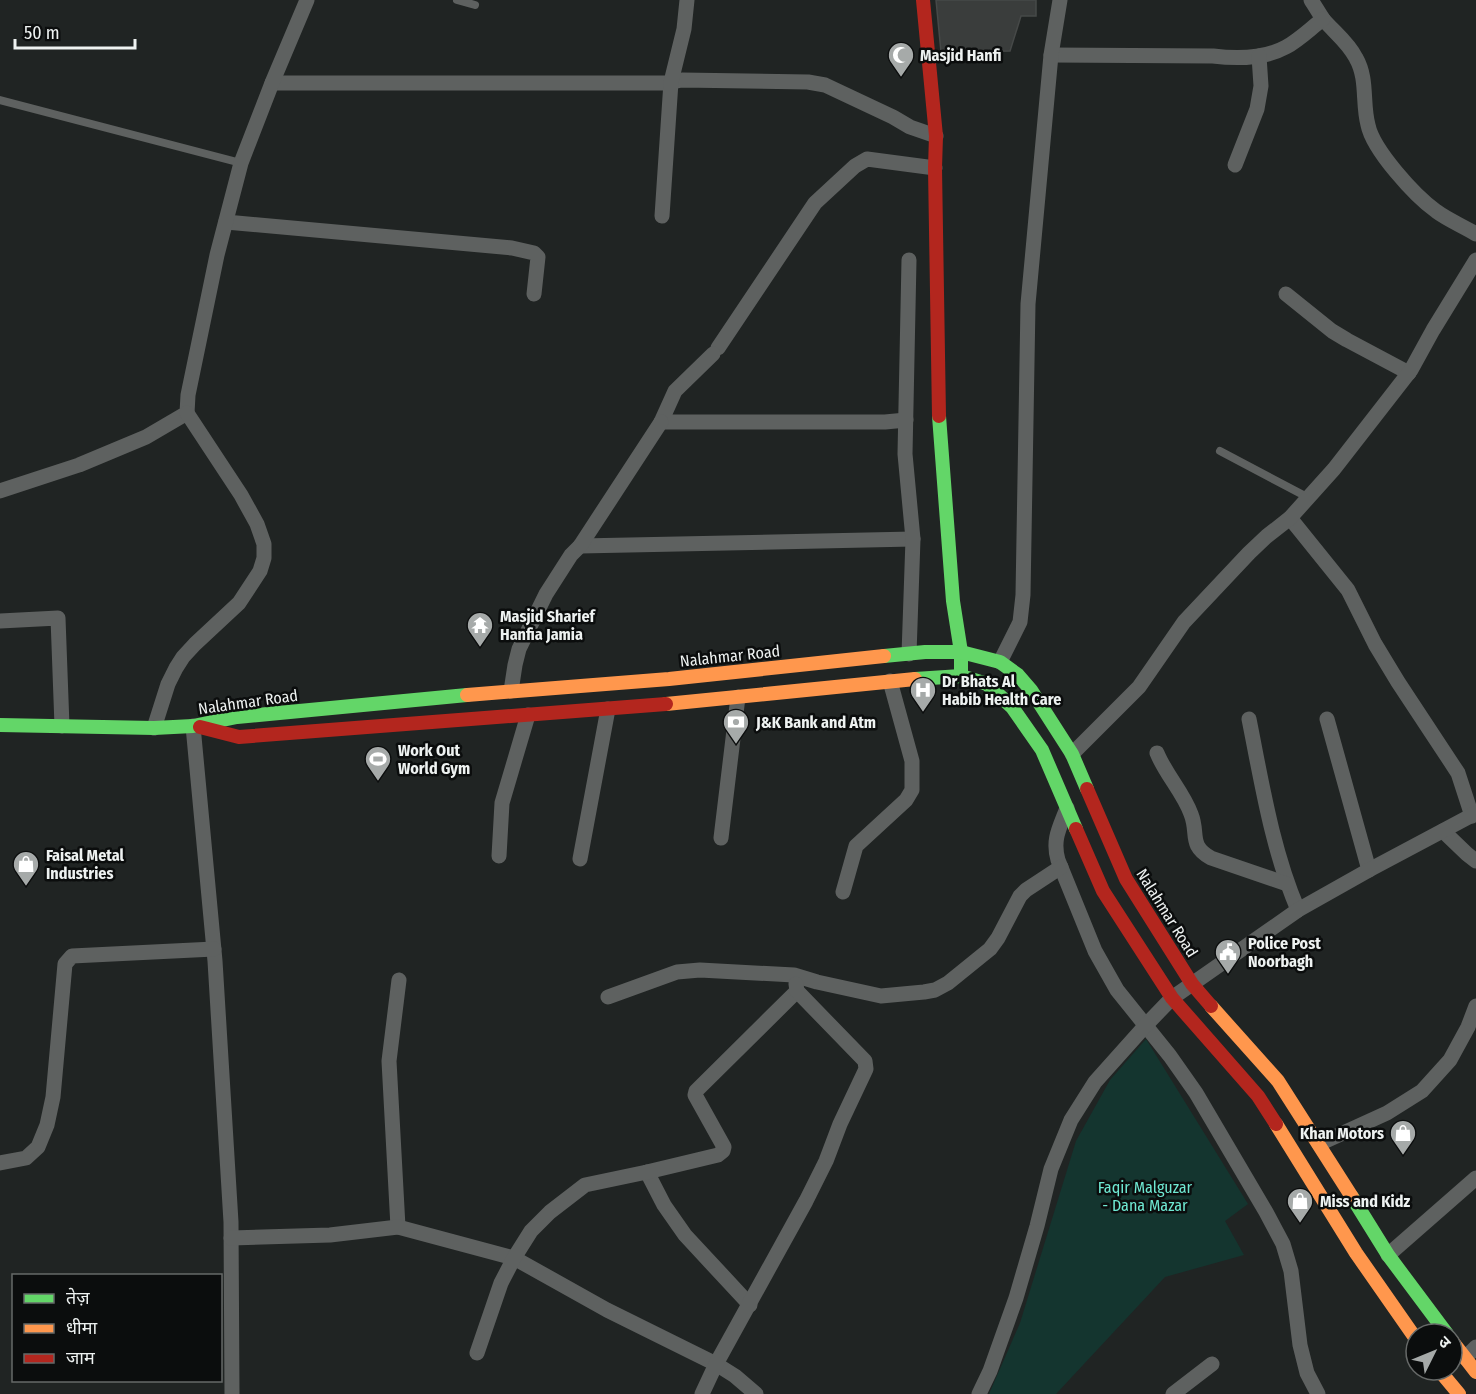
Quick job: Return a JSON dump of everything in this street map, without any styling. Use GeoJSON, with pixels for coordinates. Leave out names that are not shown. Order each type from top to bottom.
{"type":"FeatureCollection","features":[{"type":"Feature","properties":{"kind":"main road"},"geometry":{"type":"LineString","coordinates":[[923,0],[936,136],[939,411],[953,601],[961,652],[961,676]]}},
{"type":"Feature","properties":{"kind":"main road","name":"Nalahmar Road"},"geometry":{"type":"LineString","coordinates":[[193,726],[237,717],[669,679],[925,652],[961,652],[1000,662],[1018,675],[1031,690],[1072,754],[1126,879],[1192,984],[1278,1081],[1388,1255],[1439,1322]]}},
{"type":"Feature","properties":{"kind":"main road","name":"Nalahmar Road"},"geometry":{"type":"LineString","coordinates":[[193,726],[239,737],[608,709],[926,678],[961,676],[987,684],[1012,707],[1042,750],[1103,891],[1172,998],[1258,1096],[1356,1253],[1404,1322]]}},
{"type":"Feature","properties":{"kind":"main road"},"geometry":{"type":"LineString","coordinates":[[0,725],[154,728],[193,726]]}},
{"type":"Feature","properties":{"kind":"main road"},"geometry":{"type":"LineString","coordinates":[[1470,1352],[1476,1372]]}},
{"type":"Feature","properties":{"kind":"main road"},"geometry":{"type":"LineString","coordinates":[[1449,1382],[1459,1394]]}},
{"type":"Feature","properties":{"kind":"street"},"geometry":{"type":"LineString","coordinates":[[154,728],[168,684],[183,657],[239,603],[260,571],[264,558],[264,544],[257,524],[241,495],[187,413],[188,395],[217,255],[241,163],[307,0]]}},
{"type":"Feature","properties":{"kind":"street"},"geometry":{"type":"LineString","coordinates":[[662,216],[671,82],[684,29],[687,0]]}},
{"type":"Feature","properties":{"kind":"street"},"geometry":{"type":"LineString","coordinates":[[1000,662],[1020,622],[1023,595],[1028,304],[1051,55],[1060,0]]}},
{"type":"Feature","properties":{"kind":"street"},"geometry":{"type":"LineString","coordinates":[[1311,0],[1323,19],[1341,36],[1357,58],[1363,78],[1367,124],[1378,149],[1423,201],[1438,213],[1476,234]]}},
{"type":"Feature","properties":{"kind":"street"},"geometry":{"type":"LineString","coordinates":[[1051,55],[1231,58],[1259,56],[1284,48],[1323,19]]}},
{"type":"Feature","properties":{"kind":"street"},"geometry":{"type":"LineString","coordinates":[[1235,165],[1257,110],[1261,86],[1259,56]]}},
{"type":"Feature","properties":{"kind":"street"},"geometry":{"type":"LineString","coordinates":[[272,83],[671,82],[682,80],[807,82],[825,85],[893,117],[910,128],[936,136]]}},
{"type":"Feature","properties":{"kind":"street"},"geometry":{"type":"LineString","coordinates":[[511,692],[519,649],[546,594],[661,422],[675,391],[715,351],[814,203],[855,165],[867,159],[935,168]]}},
{"type":"Feature","properties":{"kind":"street"},"geometry":{"type":"LineString","coordinates":[[226,222],[512,248],[534,253],[538,257],[534,294]]}},
{"type":"Feature","properties":{"kind":"street"},"geometry":{"type":"LineString","coordinates":[[909,260],[905,454],[913,539],[909,654]]}},
{"type":"Feature","properties":{"kind":"street"},"geometry":{"type":"LineString","coordinates":[[1072,754],[1139,687],[1184,622],[1249,553],[1290,518],[1334,469],[1409,373],[1476,260]]}},
{"type":"Feature","properties":{"kind":"street"},"geometry":{"type":"LineString","coordinates":[[1286,294],[1332,331],[1409,373]]}},
{"type":"Feature","properties":{"kind":"street"},"geometry":{"type":"LineString","coordinates":[[0,491],[79,465],[146,437],[187,413]]}},
{"type":"Feature","properties":{"kind":"street"},"geometry":{"type":"LineString","coordinates":[[661,422],[885,422],[906,420]]}},
{"type":"Feature","properties":{"kind":"street"},"geometry":{"type":"LineString","coordinates":[[979,1394],[990,1371],[1016,1298],[1051,1169],[1071,1120],[1095,1082],[1172,998],[1299,910],[1474,814],[1458,773],[1375,644],[1348,590],[1290,518]]}},
{"type":"Feature","properties":{"kind":"street"},"geometry":{"type":"LineString","coordinates":[[580,546],[913,539]]}},
{"type":"Feature","properties":{"kind":"street"},"geometry":{"type":"LineString","coordinates":[[0,621],[58,618],[62,726]]}},
{"type":"Feature","properties":{"kind":"street"},"geometry":{"type":"LineString","coordinates":[[843,892],[856,846],[906,800],[912,790],[912,760],[890,681]]}},
{"type":"Feature","properties":{"kind":"street"},"geometry":{"type":"LineString","coordinates":[[721,838],[738,697]]}},
{"type":"Feature","properties":{"kind":"street"},"geometry":{"type":"LineString","coordinates":[[580,859],[608,709]]}},
{"type":"Feature","properties":{"kind":"street"},"geometry":{"type":"LineString","coordinates":[[499,856],[502,803],[528,715]]}},
{"type":"Feature","properties":{"kind":"street"},"geometry":{"type":"LineString","coordinates":[[1249,719],[1271,827],[1287,884],[1299,910]]}},
{"type":"Feature","properties":{"kind":"street"},"geometry":{"type":"LineString","coordinates":[[1327,719],[1369,870]]}},
{"type":"Feature","properties":{"kind":"street"},"geometry":{"type":"LineString","coordinates":[[193,726],[214,949],[231,1238],[232,1394]]}},
{"type":"Feature","properties":{"kind":"street"},"geometry":{"type":"LineString","coordinates":[[1157,753],[1193,817],[1196,845],[1201,853],[1287,884]]}},
{"type":"Feature","properties":{"kind":"street"},"geometry":{"type":"LineString","coordinates":[[1067,808],[1056,838],[1055,850],[1095,951],[1117,990],[1196,1093],[1283,1244],[1291,1271],[1300,1345],[1307,1373],[1317,1394]]}},
{"type":"Feature","properties":{"kind":"street"},"geometry":{"type":"LineString","coordinates":[[1443,831],[1476,861]]}},
{"type":"Feature","properties":{"kind":"street"},"geometry":{"type":"LineString","coordinates":[[608,997],[677,972],[700,970],[794,975],[881,996],[935,990],[948,983],[990,949],[1020,896],[1061,867]]}},
{"type":"Feature","properties":{"kind":"street"},"geometry":{"type":"LineString","coordinates":[[0,1163],[26,1158],[38,1147],[47,1125],[53,1097],[65,964],[72,956],[214,949]]}},
{"type":"Feature","properties":{"kind":"street"},"geometry":{"type":"LineString","coordinates":[[702,1394],[716,1364],[811,1191],[866,1069],[865,1061],[797,992],[794,975]]}},
{"type":"Feature","properties":{"kind":"street"},"geometry":{"type":"LineString","coordinates":[[398,1227],[389,1061],[399,980]]}},
{"type":"Feature","properties":{"kind":"street"},"geometry":{"type":"LineString","coordinates":[[477,1353],[501,1282],[513,1258],[531,1231],[550,1212],[585,1185],[718,1155],[723,1151],[724,1147],[695,1095],[696,1091],[797,992]]}},
{"type":"Feature","properties":{"kind":"street"},"geometry":{"type":"LineString","coordinates":[[1319,1144],[1387,1113],[1422,1091],[1450,1060],[1468,1027],[1476,1006]]}},
{"type":"Feature","properties":{"kind":"street"},"geometry":{"type":"LineString","coordinates":[[647,1172],[664,1205],[685,1235],[750,1305]]}},
{"type":"Feature","properties":{"kind":"street"},"geometry":{"type":"LineString","coordinates":[[1388,1255],[1476,1178]]}},
{"type":"Feature","properties":{"kind":"street"},"geometry":{"type":"LineString","coordinates":[[231,1238],[330,1235],[398,1227],[513,1258],[607,1310],[716,1364],[756,1394]]}},
{"type":"Feature","properties":{"kind":"street"},"geometry":{"type":"LineString","coordinates":[[1173,1394],[1212,1364]]}},
{"type":"Feature","properties":{"kind":"lane"},"geometry":{"type":"LineString","coordinates":[[457,0],[475,5]]}},
{"type":"Feature","properties":{"kind":"lane"},"geometry":{"type":"LineString","coordinates":[[0,100],[241,163]]}},
{"type":"Feature","properties":{"kind":"lane"},"geometry":{"type":"LineString","coordinates":[[1220,451],[1309,498]]}},
{"type":"Feature","properties":{"kind":"green space","name":"Faqir Malguzar - Dana Mazar"},"geometry":{"type":"Polygon","coordinates":[[[1146,1039],[1248,1204],[1225,1221],[1244,1255],[1165,1277],[1056,1394],[989,1394],[1020,1323],[1076,1141],[1110,1080],[1146,1039]]]}},
{"type":"Feature","properties":{"kind":"building"},"geometry":{"type":"Polygon","coordinates":[[[936,0],[1036,0],[1036,16],[1021,16],[1010,51],[941,52],[936,0]]]}},
{"type":"Feature","properties":{"kind":"traffic: fast"},"geometry":{"type":"LineString","coordinates":[[939,416],[953,601],[961,652],[961,676]]}},
{"type":"Feature","properties":{"kind":"traffic: fast"},"geometry":{"type":"LineString","coordinates":[[884,656],[925,652],[961,652],[1000,662],[1018,675],[1031,690],[1072,754],[1087,789]]}},
{"type":"Feature","properties":{"kind":"traffic: fast"},"geometry":{"type":"LineString","coordinates":[[915,679],[961,676],[987,684],[1012,707],[1042,750],[1076,829]]}},
{"type":"Feature","properties":{"kind":"traffic: fast"},"geometry":{"type":"LineString","coordinates":[[0,725],[154,728],[193,726],[237,717],[467,695]]}},
{"type":"Feature","properties":{"kind":"traffic: fast"},"geometry":{"type":"LineString","coordinates":[[1352,1197],[1388,1255],[1438,1322]]}},
{"type":"Feature","properties":{"kind":"traffic: slow"},"geometry":{"type":"LineString","coordinates":[[467,695],[669,679],[884,656]]}},
{"type":"Feature","properties":{"kind":"traffic: slow"},"geometry":{"type":"LineString","coordinates":[[666,704],[915,679]]}},
{"type":"Feature","properties":{"kind":"traffic: slow"},"geometry":{"type":"LineString","coordinates":[[1211,1006],[1278,1081],[1352,1197]]}},
{"type":"Feature","properties":{"kind":"traffic: slow"},"geometry":{"type":"LineString","coordinates":[[1276,1124],[1356,1253],[1404,1322]]}},
{"type":"Feature","properties":{"kind":"traffic: slow"},"geometry":{"type":"LineString","coordinates":[[1464,1356],[1476,1372]]}},
{"type":"Feature","properties":{"kind":"traffic: slow"},"geometry":{"type":"LineString","coordinates":[[1449,1382],[1459,1394]]}},
{"type":"Feature","properties":{"kind":"traffic: jam"},"geometry":{"type":"LineString","coordinates":[[923,0],[936,136],[939,416]]}},
{"type":"Feature","properties":{"kind":"traffic: jam"},"geometry":{"type":"LineString","coordinates":[[200,727],[239,737],[666,704]]}},
{"type":"Feature","properties":{"kind":"traffic: jam"},"geometry":{"type":"LineString","coordinates":[[1087,789],[1126,879],[1192,984],[1211,1006]]}},
{"type":"Feature","properties":{"kind":"traffic: jam"},"geometry":{"type":"LineString","coordinates":[[1076,829],[1103,891],[1172,998],[1258,1096],[1276,1124]]}},
{"type":"Feature","properties":{"kind":"place","name":"Masjid Hanfi"},"geometry":{"type":"Point","coordinates":[901,78]}},
{"type":"Feature","properties":{"kind":"place","name":"Masjid Sharief Hanfia Jamia"},"geometry":{"type":"Point","coordinates":[480,648]}},
{"type":"Feature","properties":{"kind":"place","name":"Dr Bhats Al Habib Health Care"},"geometry":{"type":"Point","coordinates":[923,713]}},
{"type":"Feature","properties":{"kind":"place","name":"J&K Bank and Atm"},"geometry":{"type":"Point","coordinates":[736,745]}},
{"type":"Feature","properties":{"kind":"place","name":"Work Out World Gym"},"geometry":{"type":"Point","coordinates":[378,782]}},
{"type":"Feature","properties":{"kind":"place","name":"Faisal Metal Industries"},"geometry":{"type":"Point","coordinates":[26,887]}},
{"type":"Feature","properties":{"kind":"place","name":"Police Post Noorbagh"},"geometry":{"type":"Point","coordinates":[1228,975]}},
{"type":"Feature","properties":{"kind":"place","name":"Khan Motors"},"geometry":{"type":"Point","coordinates":[1403,1156]}},
{"type":"Feature","properties":{"kind":"place","name":"Miss and Kidz"},"geometry":{"type":"Point","coordinates":[1300,1224]}}]}
